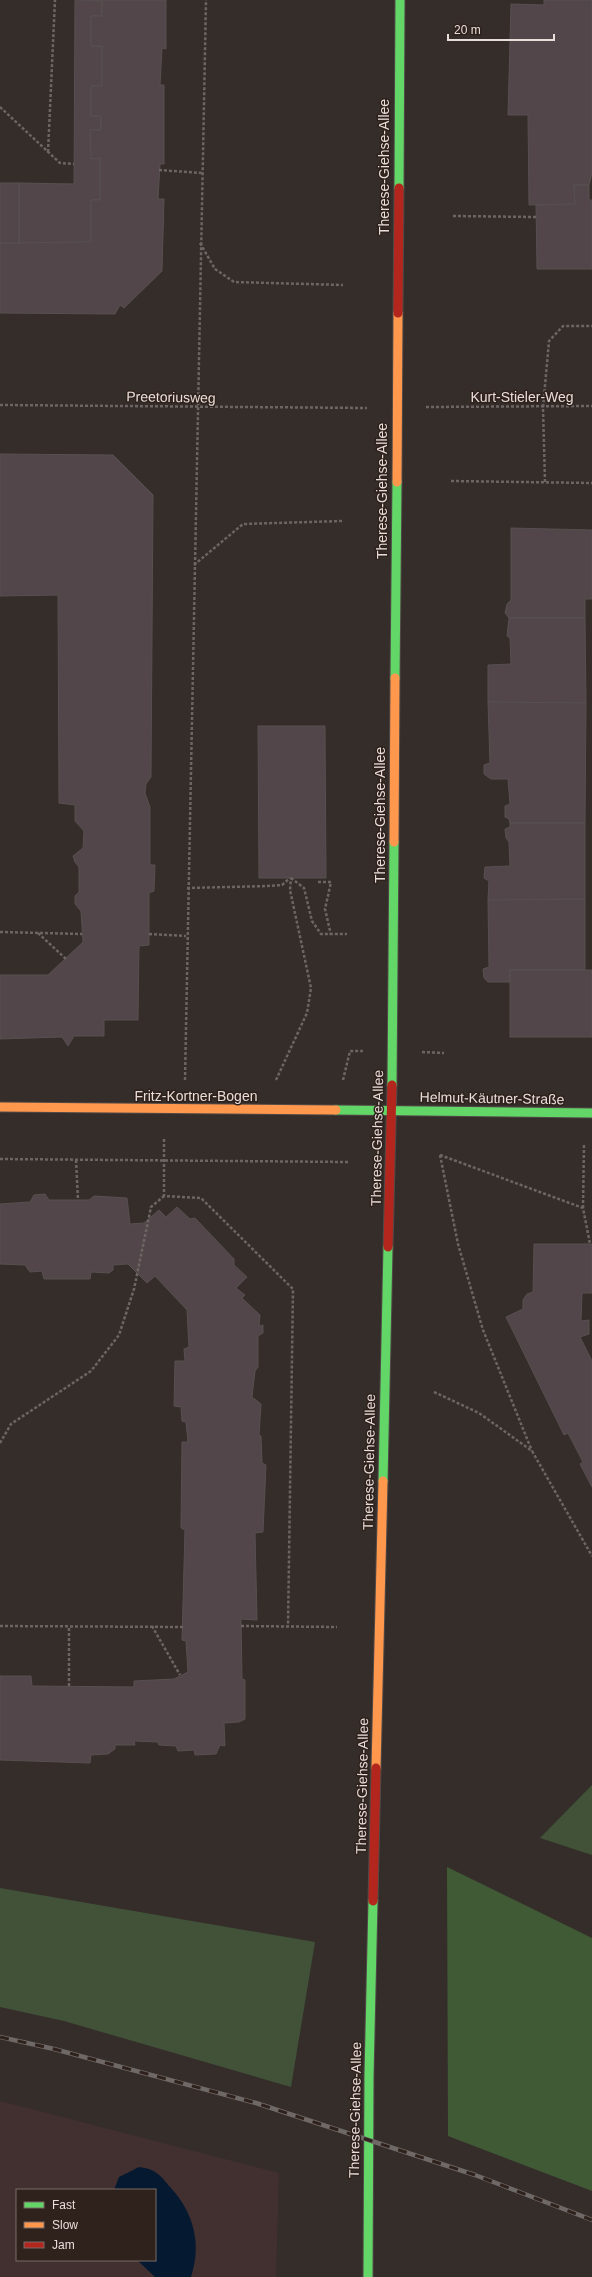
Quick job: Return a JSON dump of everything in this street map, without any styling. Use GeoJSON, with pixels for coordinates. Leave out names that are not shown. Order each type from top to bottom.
{"type":"FeatureCollection","features":[{"type":"Feature","properties":{"kind":"street","name":"Therese-Giehse-Allee"},"geometry":{"type":"LineString","coordinates":[[368,2277],[369,2076],[392,1111],[400,0]]}},
{"type":"Feature","properties":{"kind":"street","name":"Fritz-Kortner-Bogen"},"geometry":{"type":"LineString","coordinates":[[0,1107],[164,1110],[392,1111]]}},
{"type":"Feature","properties":{"kind":"street","name":"Helmut-Käutner-Straße"},"geometry":{"type":"LineString","coordinates":[[392,1111],[588,1113]]}},
{"type":"Feature","properties":{"kind":"path"},"geometry":{"type":"LineString","coordinates":[[48,152],[55,0]]}},
{"type":"Feature","properties":{"kind":"path"},"geometry":{"type":"LineString","coordinates":[[185,1110],[186,936],[193,566],[206,0]]}},
{"type":"Feature","properties":{"kind":"path"},"geometry":{"type":"LineString","coordinates":[[0,106],[60,163],[74,164]]}},
{"type":"Feature","properties":{"kind":"path"},"geometry":{"type":"LineString","coordinates":[[159,170],[202,173]]}},
{"type":"Feature","properties":{"kind":"path"},"geometry":{"type":"LineString","coordinates":[[453,216],[536,217]]}},
{"type":"Feature","properties":{"kind":"path"},"geometry":{"type":"LineString","coordinates":[[200,242],[215,269],[234,282],[344,285]]}},
{"type":"Feature","properties":{"kind":"path"},"geometry":{"type":"LineString","coordinates":[[545,482],[544,408],[549,341],[563,326],[592,326]]}},
{"type":"Feature","properties":{"kind":"path","name":"Preetoriusweg"},"geometry":{"type":"LineString","coordinates":[[0,405],[196,408],[342,408]]}},
{"type":"Feature","properties":{"kind":"path","name":"Kurt-Stieler-Weg"},"geometry":{"type":"LineString","coordinates":[[452,407],[544,408],[592,406]]}},
{"type":"Feature","properties":{"kind":"path"},"geometry":{"type":"LineString","coordinates":[[451,481],[592,483]]}},
{"type":"Feature","properties":{"kind":"path"},"geometry":{"type":"LineString","coordinates":[[193,566],[244,524],[342,521]]}},
{"type":"Feature","properties":{"kind":"path"},"geometry":{"type":"LineString","coordinates":[[187,888],[282,885],[290,878]]}},
{"type":"Feature","properties":{"kind":"path"},"geometry":{"type":"LineString","coordinates":[[290,878],[304,888],[312,921],[321,934],[347,934]]}},
{"type":"Feature","properties":{"kind":"path"},"geometry":{"type":"LineString","coordinates":[[276,1076],[307,1013],[311,1000],[312,988],[290,890],[290,878]]}},
{"type":"Feature","properties":{"kind":"path"},"geometry":{"type":"LineString","coordinates":[[318,882],[331,882],[324,909],[331,935]]}},
{"type":"Feature","properties":{"kind":"path"},"geometry":{"type":"LineString","coordinates":[[0,932],[82,934]]}},
{"type":"Feature","properties":{"kind":"path"},"geometry":{"type":"LineString","coordinates":[[38,932],[66,959]]}},
{"type":"Feature","properties":{"kind":"path"},"geometry":{"type":"LineString","coordinates":[[149,934],[186,936]]}},
{"type":"Feature","properties":{"kind":"path"},"geometry":{"type":"LineString","coordinates":[[164,1110],[164,1196]]}},
{"type":"Feature","properties":{"kind":"path"},"geometry":{"type":"LineString","coordinates":[[588,1113],[583,1208],[590,1244]]}},
{"type":"Feature","properties":{"kind":"path"},"geometry":{"type":"LineString","coordinates":[[583,1208],[440,1155],[458,1244],[483,1330],[532,1451],[592,1556]]}},
{"type":"Feature","properties":{"kind":"path"},"geometry":{"type":"LineString","coordinates":[[0,1159],[349,1162]]}},
{"type":"Feature","properties":{"kind":"path"},"geometry":{"type":"LineString","coordinates":[[76,1160],[78,1200]]}},
{"type":"Feature","properties":{"kind":"path"},"geometry":{"type":"LineString","coordinates":[[0,1443],[11,1424],[91,1372],[119,1335],[134,1289],[151,1207],[164,1196],[202,1198],[293,1289],[288,1626]]}},
{"type":"Feature","properties":{"kind":"path"},"geometry":{"type":"LineString","coordinates":[[434,1392],[479,1413],[532,1451]]}},
{"type":"Feature","properties":{"kind":"path"},"geometry":{"type":"LineString","coordinates":[[0,1626],[183,1626]]}},
{"type":"Feature","properties":{"kind":"path"},"geometry":{"type":"LineString","coordinates":[[69,1626],[69,1686]]}},
{"type":"Feature","properties":{"kind":"path"},"geometry":{"type":"LineString","coordinates":[[152,1626],[180,1676]]}},
{"type":"Feature","properties":{"kind":"path"},"geometry":{"type":"LineString","coordinates":[[242,1626],[337,1627]]}},
{"type":"Feature","properties":{"kind":"shaded area"},"geometry":{"type":"Polygon","coordinates":[[[0,2101],[279,2173],[276,2277],[0,2277],[0,2101]]]}},
{"type":"Feature","properties":{"kind":"green space"},"geometry":{"type":"Polygon","coordinates":[[[592,1785],[592,1855],[540,1838],[592,1785]]]}},
{"type":"Feature","properties":{"kind":"green space"},"geometry":{"type":"Polygon","coordinates":[[[447,1867],[592,1938],[592,2191],[448,2136],[447,1867]]]}},
{"type":"Feature","properties":{"kind":"green space"},"geometry":{"type":"Polygon","coordinates":[[[0,1888],[315,1942],[291,2087],[64,2021],[0,2007],[0,1888]]]}},
{"type":"Feature","properties":{"kind":"water"},"geometry":{"type":"Polygon","coordinates":[[[139,2167],[150,2169],[161,2176],[179,2198],[190,2219],[196,2241],[196,2253],[191,2277],[155,2277],[138,2261],[156,2261],[156,2189],[114,2189],[119,2177],[139,2167]]]}},
{"type":"Feature","properties":{"kind":"building"},"geometry":{"type":"Polygon","coordinates":[[[75,0],[102,1],[102,16],[91,16],[91,46],[102,46],[102,86],[91,86],[91,116],[101,116],[101,130],[90,130],[91,159],[100,158],[100,200],[91,200],[91,242],[19,243],[19,183],[74,184],[75,0]]]}},
{"type":"Feature","properties":{"kind":"building"},"geometry":{"type":"Polygon","coordinates":[[[93,0],[166,0],[166,49],[162,48],[160,85],[164,85],[164,164],[160,164],[158,199],[164,199],[162,271],[124,308],[120,305],[115,314],[0,313],[0,243],[91,242],[91,200],[100,200],[100,158],[91,159],[90,130],[101,130],[101,116],[91,116],[91,86],[102,86],[102,46],[91,46],[91,16],[102,16],[102,1],[93,0]]]}},
{"type":"Feature","properties":{"kind":"building"},"geometry":{"type":"Polygon","coordinates":[[[544,0],[592,0],[592,173],[589,185],[574,185],[575,204],[529,205],[528,115],[508,115],[511,4],[544,5],[544,0]]]}},
{"type":"Feature","properties":{"kind":"building"},"geometry":{"type":"Polygon","coordinates":[[[0,183],[19,183],[19,243],[0,243],[0,183]]]}},
{"type":"Feature","properties":{"kind":"building"},"geometry":{"type":"Polygon","coordinates":[[[574,185],[589,185],[589,200],[592,200],[592,269],[537,269],[536,205],[575,204],[574,185]]]}},
{"type":"Feature","properties":{"kind":"building"},"geometry":{"type":"Polygon","coordinates":[[[0,454],[113,455],[153,495],[151,777],[146,784],[145,793],[150,807],[150,865],[155,865],[154,891],[149,893],[149,945],[139,946],[138,1020],[104,1020],[104,1036],[74,1036],[68,1046],[62,1037],[0,1039],[0,975],[48,975],[83,942],[81,911],[75,904],[75,896],[79,892],[79,867],[73,856],[83,848],[84,831],[75,821],[75,805],[59,803],[58,595],[0,596],[0,454]]]}},
{"type":"Feature","properties":{"kind":"building"},"geometry":{"type":"Polygon","coordinates":[[[511,528],[592,530],[592,599],[585,599],[585,618],[509,618],[505,613],[507,604],[511,600],[511,528]]]}},
{"type":"Feature","properties":{"kind":"building"},"geometry":{"type":"Polygon","coordinates":[[[509,618],[585,618],[586,703],[488,702],[488,665],[511,664],[510,638],[507,636],[509,618]]]}},
{"type":"Feature","properties":{"kind":"building"},"geometry":{"type":"Polygon","coordinates":[[[488,702],[586,703],[585,823],[510,823],[509,819],[505,817],[505,806],[510,804],[508,779],[491,779],[484,774],[484,765],[490,763],[488,702]]]}},
{"type":"Feature","properties":{"kind":"building"},"geometry":{"type":"Polygon","coordinates":[[[258,726],[325,726],[326,878],[259,878],[258,726]]]}},
{"type":"Feature","properties":{"kind":"building"},"geometry":{"type":"Polygon","coordinates":[[[510,823],[585,823],[585,899],[488,900],[489,881],[484,878],[485,867],[510,866],[509,842],[506,838],[505,829],[510,827],[510,823]]]}},
{"type":"Feature","properties":{"kind":"building"},"geometry":{"type":"Polygon","coordinates":[[[585,899],[585,970],[510,970],[510,982],[488,982],[484,978],[483,969],[489,967],[488,900],[585,899]]]}},
{"type":"Feature","properties":{"kind":"building"},"geometry":{"type":"Polygon","coordinates":[[[510,970],[592,970],[592,1037],[510,1037],[510,970]]]}},
{"type":"Feature","properties":{"kind":"building"},"geometry":{"type":"Polygon","coordinates":[[[45,1194],[49,1200],[89,1200],[94,1196],[127,1198],[130,1224],[144,1223],[159,1210],[166,1217],[177,1207],[190,1219],[195,1218],[234,1259],[234,1265],[247,1277],[236,1288],[245,1295],[242,1298],[260,1315],[259,1326],[263,1325],[263,1333],[258,1336],[258,1367],[255,1371],[252,1397],[261,1404],[259,1435],[261,1436],[262,1463],[266,1465],[263,1532],[255,1533],[257,1620],[241,1619],[242,1679],[245,1680],[245,1719],[239,1722],[224,1723],[225,1746],[220,1745],[216,1754],[195,1755],[194,1750],[178,1751],[176,1746],[159,1745],[158,1742],[134,1741],[135,1745],[115,1745],[115,1749],[108,1754],[91,1755],[90,1763],[0,1760],[0,1676],[31,1676],[32,1686],[134,1687],[134,1681],[174,1679],[188,1672],[186,1641],[182,1640],[185,1530],[181,1528],[182,1442],[188,1442],[186,1422],[182,1421],[181,1407],[174,1406],[175,1361],[185,1361],[184,1349],[189,1347],[187,1310],[155,1276],[147,1283],[128,1264],[113,1265],[113,1270],[109,1273],[91,1272],[90,1279],[44,1279],[42,1271],[30,1272],[25,1265],[0,1264],[0,1204],[30,1202],[34,1195],[45,1194]]]}},
{"type":"Feature","properties":{"kind":"building"},"geometry":{"type":"Polygon","coordinates":[[[534,1244],[592,1244],[592,1293],[582,1293],[581,1321],[589,1320],[589,1334],[580,1337],[592,1361],[592,1487],[580,1464],[583,1462],[568,1433],[564,1435],[506,1317],[523,1309],[523,1300],[527,1294],[533,1292],[534,1244]]]}},
{"type":"Feature","properties":{"kind":"railway"},"geometry":{"type":"LineString","coordinates":[[0,2037],[54,2049],[256,2103],[475,2175],[592,2220]]}},
{"type":"Feature","properties":{"kind":"traffic: fast"},"geometry":{"type":"LineString","coordinates":[[399,188],[400,0]]}},
{"type":"Feature","properties":{"kind":"traffic: fast"},"geometry":{"type":"LineString","coordinates":[[395,678],[397,482]]}},
{"type":"Feature","properties":{"kind":"traffic: fast"},"geometry":{"type":"LineString","coordinates":[[392,1085],[394,842]]}},
{"type":"Feature","properties":{"kind":"traffic: fast"},"geometry":{"type":"LineString","coordinates":[[336,1110],[592,1113]]}},
{"type":"Feature","properties":{"kind":"traffic: fast"},"geometry":{"type":"LineString","coordinates":[[383,1481],[388,1247]]}},
{"type":"Feature","properties":{"kind":"traffic: fast"},"geometry":{"type":"LineString","coordinates":[[368,2277],[369,2076],[373,1901]]}},
{"type":"Feature","properties":{"kind":"traffic: slow"},"geometry":{"type":"LineString","coordinates":[[397,482],[398,313]]}},
{"type":"Feature","properties":{"kind":"traffic: slow"},"geometry":{"type":"LineString","coordinates":[[394,842],[395,678]]}},
{"type":"Feature","properties":{"kind":"traffic: slow"},"geometry":{"type":"LineString","coordinates":[[0,1107],[336,1110]]}},
{"type":"Feature","properties":{"kind":"traffic: slow"},"geometry":{"type":"LineString","coordinates":[[376,1768],[383,1481]]}},
{"type":"Feature","properties":{"kind":"traffic: jam"},"geometry":{"type":"LineString","coordinates":[[398,313],[399,188]]}},
{"type":"Feature","properties":{"kind":"traffic: jam"},"geometry":{"type":"LineString","coordinates":[[388,1247],[392,1085]]}},
{"type":"Feature","properties":{"kind":"traffic: jam"},"geometry":{"type":"LineString","coordinates":[[373,1901],[376,1768]]}}]}
